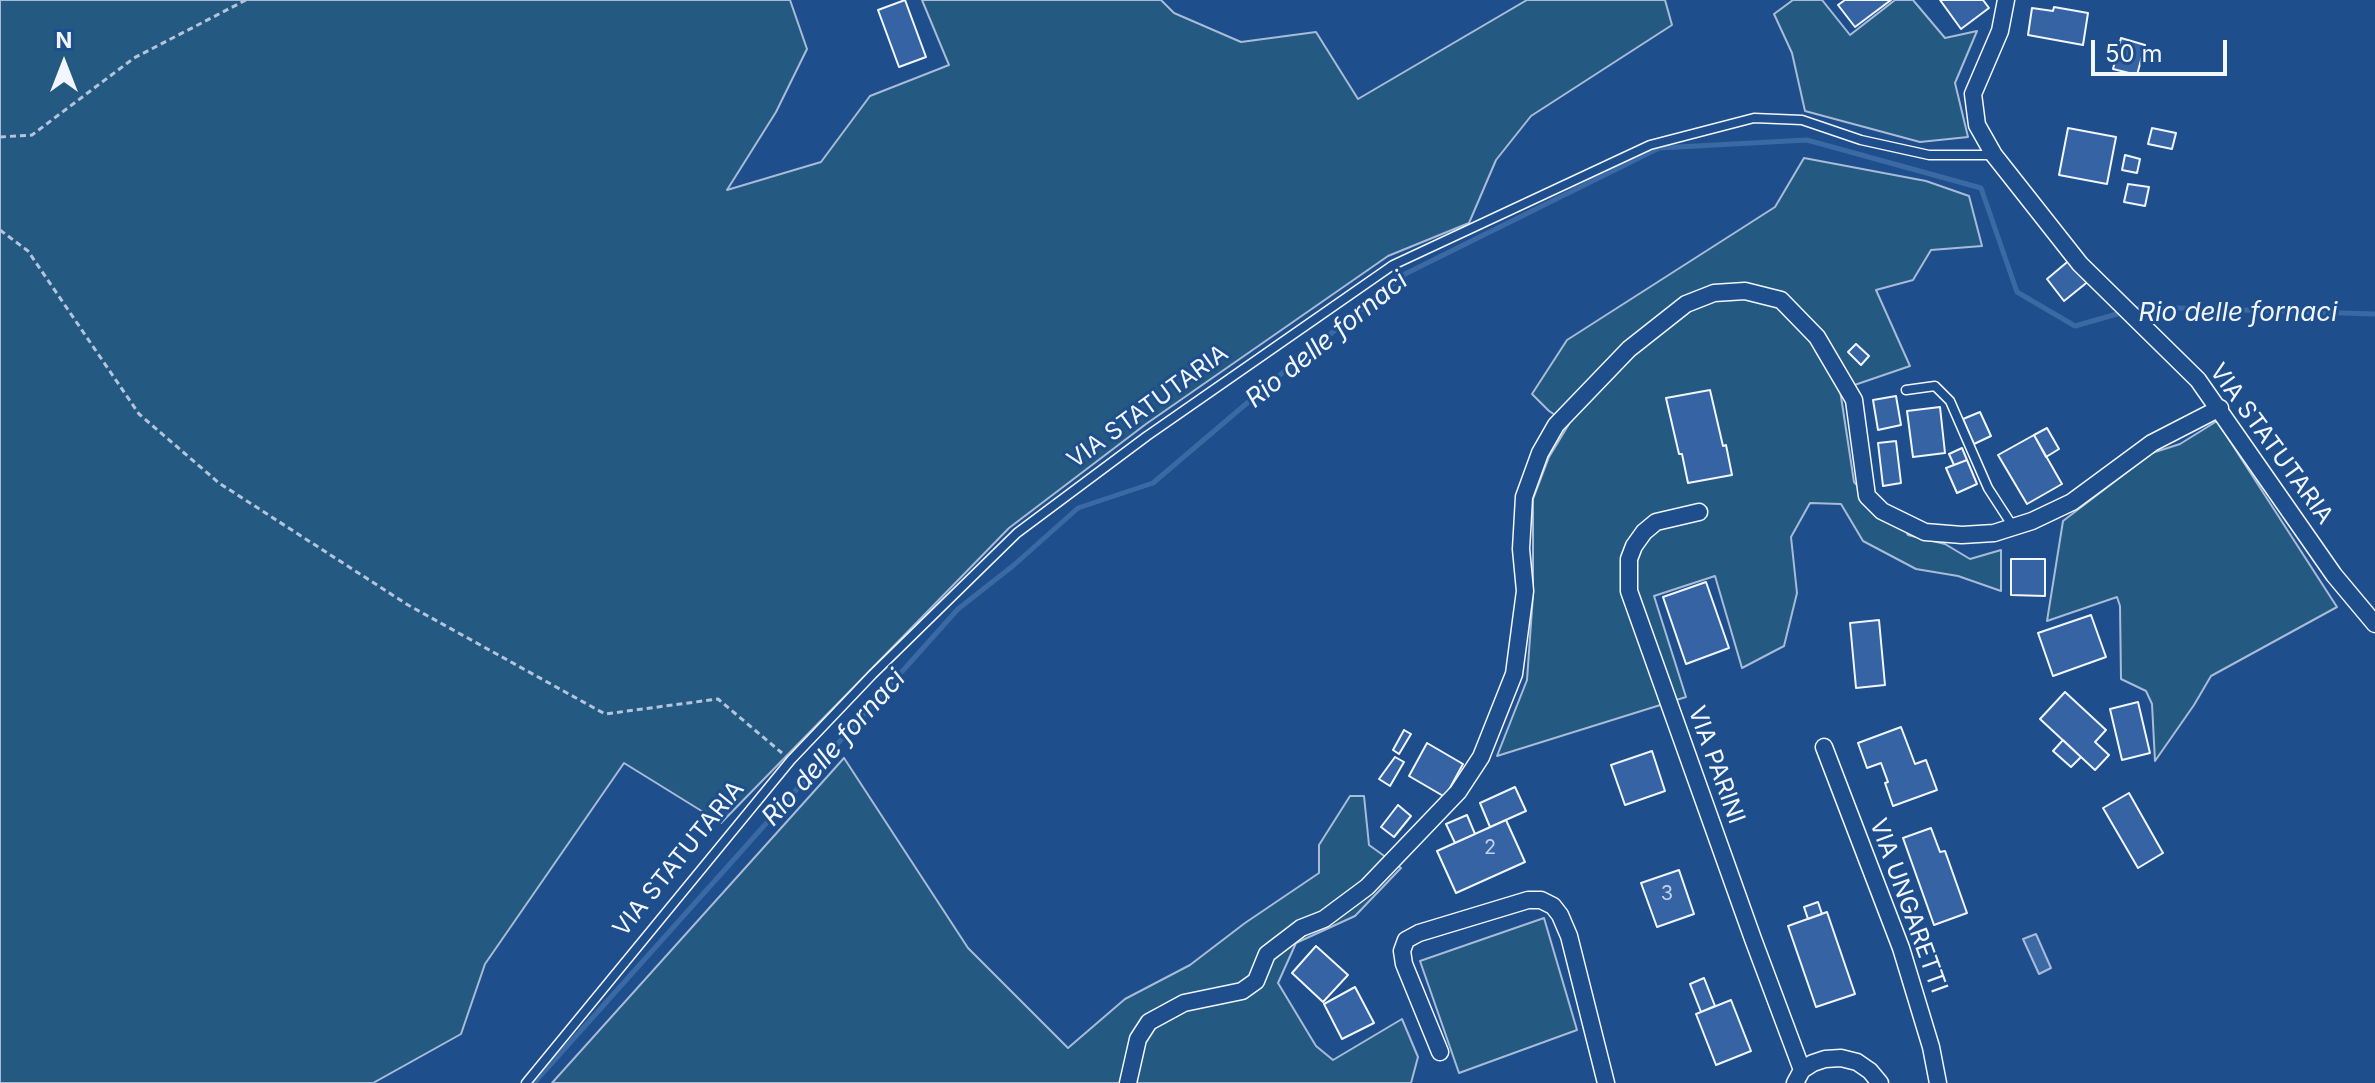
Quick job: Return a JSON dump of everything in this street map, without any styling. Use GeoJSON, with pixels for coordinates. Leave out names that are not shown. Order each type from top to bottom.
{"type":"FeatureCollection","features":[{"type":"Feature","properties":{"kind":"street","name":"VIA STATUTARIA"},"geometry":{"type":"LineString","coordinates":[[2006,0],[2000,31],[1973,94],[1977,125],[1994,155],[2080,264],[2198,380],[2334,575],[2375,624]]}},
{"type":"Feature","properties":{"kind":"street"},"geometry":{"type":"LineString","coordinates":[[1128,1083],[1138,1039],[1149,1022],[1184,1003],[1242,991],[1256,981],[1267,954],[1301,928],[1324,919],[1367,887],[1458,792],[1481,757],[1514,674],[1525,591],[1521,549],[1524,497],[1540,453],[1556,425],[1618,360],[1686,304],[1714,293],[1745,291],[1781,300],[1817,337],[1854,400],[1867,496],[1882,511],[1925,532],[1962,535],[1994,533],[2032,521],[2072,502],[2152,443],[2220,408]]}},
{"type":"Feature","properties":{"kind":"street","name":"VIA PARINI"},"geometry":{"type":"LineString","coordinates":[[1699,512],[1656,522],[1644,532],[1629,559],[1629,591],[1798,1077]]}},
{"type":"Feature","properties":{"kind":"street","name":"VIA UNGARETTI"},"geometry":{"type":"LineString","coordinates":[[1824,747],[1901,948],[1931,1047],[1938,1083]]}},
{"type":"Feature","properties":{"kind":"street"},"geometry":{"type":"LineString","coordinates":[[1440,1052],[1404,964],[1402,951],[1406,940],[1419,933],[1514,904],[1541,900],[1553,906],[1560,915],[1569,936],[1606,1083]]}},
{"type":"Feature","properties":{"kind":"street"},"geometry":{"type":"LineString","coordinates":[[1798,1077],[1825,1059],[1841,1058],[1857,1062],[1880,1083]]}},
{"type":"Feature","properties":{"kind":"lane","name":"VIA STATUTARIA"},"geometry":{"type":"LineString","coordinates":[[526,1083],[791,760],[873,674],[1017,533],[1147,436],[1393,265],[1650,145],[1754,118],[1802,120],[1861,140],[1929,155],[1994,155]]}},
{"type":"Feature","properties":{"kind":"lane"},"geometry":{"type":"LineString","coordinates":[[1906,390],[1935,386],[1950,401],[1988,488],[2012,525]]}},
{"type":"Feature","properties":{"kind":"path"},"geometry":{"type":"LineString","coordinates":[[0,137],[32,135],[134,58],[246,0]]}},
{"type":"Feature","properties":{"kind":"path"},"geometry":{"type":"LineString","coordinates":[[0,230],[28,251],[139,414],[219,483],[408,605],[605,714],[718,699],[791,760]]}},
{"type":"Feature","properties":{"kind":"shaded area"},"geometry":{"type":"Polygon","coordinates":[[[0,0],[790,0],[807,49],[776,112],[727,190],[821,162],[870,96],[949,65],[922,0],[1161,0],[1174,13],[1241,42],[1316,32],[1358,99],[1527,0],[1665,0],[1672,25],[1531,116],[1496,160],[1469,223],[1388,256],[1146,424],[1009,528],[721,823],[624,763],[485,964],[461,1034],[373,1083],[0,1083],[0,0]]]}},
{"type":"Feature","properties":{"kind":"shaded area"},"geometry":{"type":"Polygon","coordinates":[[[1793,0],[1822,0],[1850,35],[1895,0],[1913,0],[1945,38],[1977,31],[1955,83],[1968,137],[1920,142],[1805,111],[1792,53],[1774,14],[1793,0]]]}},
{"type":"Feature","properties":{"kind":"shaded area"},"geometry":{"type":"Polygon","coordinates":[[[1804,158],[1926,181],[1969,196],[1982,246],[1931,250],[1913,280],[1876,290],[1910,366],[1840,390],[1854,482],[1901,522],[1908,535],[1945,544],[1970,559],[2001,550],[2001,591],[1958,576],[1916,569],[1863,541],[1841,504],[1810,503],[1791,537],[1797,593],[1784,646],[1742,668],[1715,576],[1654,596],[1686,697],[1497,756],[1527,680],[1533,595],[1533,499],[1549,457],[1569,424],[1549,411],[1532,394],[1567,340],[1775,207],[1804,158]]]}},
{"type":"Feature","properties":{"kind":"shaded area"},"geometry":{"type":"Polygon","coordinates":[[[2217,421],[2337,607],[2211,676],[2155,761],[2152,704],[2146,691],[2121,679],[2120,606],[2117,597],[2047,621],[2063,521],[2152,453],[2180,444],[2217,421]]]}},
{"type":"Feature","properties":{"kind":"shaded area"},"geometry":{"type":"Polygon","coordinates":[[[844,758],[968,948],[1068,1048],[1125,999],[1190,965],[1319,873],[1319,845],[1350,796],[1364,796],[1369,845],[1401,868],[1355,916],[1296,943],[1278,983],[1316,1046],[1333,1060],[1402,1019],[1418,1057],[1411,1083],[552,1083],[844,758]]]}},
{"type":"Feature","properties":{"kind":"shaded area"},"geometry":{"type":"Polygon","coordinates":[[[1544,918],[1577,1030],[1459,1073],[1420,961],[1544,918]]]}},
{"type":"Feature","properties":{"kind":"shaded area"},"geometry":{"type":"Polygon","coordinates":[[[2036,934],[2051,968],[2039,974],[2023,939],[2036,934]]]}},
{"type":"Feature","properties":{"kind":"building"},"geometry":{"type":"Polygon","coordinates":[[[905,0],[926,57],[899,67],[878,10],[905,0]]]}},
{"type":"Feature","properties":{"kind":"building"},"geometry":{"type":"Polygon","coordinates":[[[1845,0],[1891,0],[1855,27],[1838,5],[1845,0]]]}},
{"type":"Feature","properties":{"kind":"building"},"geometry":{"type":"Polygon","coordinates":[[[1940,0],[1983,0],[1989,8],[1961,29],[1940,0]]]}},
{"type":"Feature","properties":{"kind":"building"},"geometry":{"type":"Polygon","coordinates":[[[2054,7],[2088,13],[2083,45],[2028,35],[2032,8],[2053,11],[2054,7]]]}},
{"type":"Feature","properties":{"kind":"building"},"geometry":{"type":"Polygon","coordinates":[[[2121,38],[2145,45],[2137,75],[2113,69],[2121,38]]]}},
{"type":"Feature","properties":{"kind":"building"},"geometry":{"type":"Polygon","coordinates":[[[2068,128],[2116,137],[2107,184],[2059,175],[2068,128]]]}},
{"type":"Feature","properties":{"kind":"building"},"geometry":{"type":"Polygon","coordinates":[[[2152,128],[2176,133],[2172,149],[2148,144],[2152,128]]]}},
{"type":"Feature","properties":{"kind":"building"},"geometry":{"type":"Polygon","coordinates":[[[2125,155],[2140,159],[2137,173],[2122,170],[2125,155]]]}},
{"type":"Feature","properties":{"kind":"building"},"geometry":{"type":"Polygon","coordinates":[[[2128,184],[2149,187],[2145,206],[2124,202],[2128,184]]]}},
{"type":"Feature","properties":{"kind":"building"},"geometry":{"type":"Polygon","coordinates":[[[2072,258],[2090,280],[2064,301],[2047,279],[2072,258]]]}},
{"type":"Feature","properties":{"kind":"building"},"geometry":{"type":"Polygon","coordinates":[[[1856,344],[1869,356],[1861,365],[1848,352],[1856,344]]]}},
{"type":"Feature","properties":{"kind":"building"},"geometry":{"type":"Polygon","coordinates":[[[1710,390],[1732,475],[1688,483],[1666,398],[1710,390]]]}},
{"type":"Feature","properties":{"kind":"building"},"geometry":{"type":"Polygon","coordinates":[[[1896,396],[1901,425],[1878,430],[1873,400],[1896,396]]]}},
{"type":"Feature","properties":{"kind":"building"},"geometry":{"type":"Polygon","coordinates":[[[1940,407],[1945,453],[1913,457],[1907,411],[1940,407]]]}},
{"type":"Feature","properties":{"kind":"building"},"geometry":{"type":"Polygon","coordinates":[[[1980,412],[1991,436],[1974,444],[1963,419],[1980,412]]]}},
{"type":"Feature","properties":{"kind":"building"},"geometry":{"type":"Polygon","coordinates":[[[2047,428],[2059,449],[2046,457],[2034,435],[2047,428]]]}},
{"type":"Feature","properties":{"kind":"building"},"geometry":{"type":"Polygon","coordinates":[[[2034,435],[2062,484],[2027,504],[1998,455],[2034,435]]]}},
{"type":"Feature","properties":{"kind":"building"},"geometry":{"type":"Polygon","coordinates":[[[1896,441],[1901,483],[1883,486],[1878,443],[1896,441]]]}},
{"type":"Feature","properties":{"kind":"building"},"geometry":{"type":"Polygon","coordinates":[[[1962,448],[1967,460],[1954,465],[1949,454],[1962,448]]]}},
{"type":"Feature","properties":{"kind":"building"},"geometry":{"type":"Polygon","coordinates":[[[1967,460],[1977,484],[1957,493],[1946,468],[1967,460]]]}},
{"type":"Feature","properties":{"kind":"building"},"geometry":{"type":"Polygon","coordinates":[[[2011,559],[2045,559],[2045,596],[2011,595],[2011,559]]]}},
{"type":"Feature","properties":{"kind":"building"},"geometry":{"type":"Polygon","coordinates":[[[1706,582],[1729,648],[1686,664],[1663,597],[1706,582]]]}},
{"type":"Feature","properties":{"kind":"building"},"geometry":{"type":"Polygon","coordinates":[[[2091,615],[2106,657],[2053,676],[2038,633],[2091,615]]]}},
{"type":"Feature","properties":{"kind":"building"},"geometry":{"type":"Polygon","coordinates":[[[1879,620],[1885,685],[1856,688],[1850,623],[1879,620]]]}},
{"type":"Feature","properties":{"kind":"building"},"geometry":{"type":"Polygon","coordinates":[[[2065,692],[2106,730],[2095,742],[2109,755],[2095,770],[2040,719],[2065,692]]]}},
{"type":"Feature","properties":{"kind":"building"},"geometry":{"type":"Polygon","coordinates":[[[2138,702],[2150,753],[2122,760],[2110,709],[2138,702]]]}},
{"type":"Feature","properties":{"kind":"building"},"geometry":{"type":"Polygon","coordinates":[[[1901,727],[1915,764],[1926,760],[1937,790],[1893,806],[1881,763],[1867,768],[1858,743],[1901,727]]]}},
{"type":"Feature","properties":{"kind":"building"},"geometry":{"type":"Polygon","coordinates":[[[1404,730],[1411,734],[1399,754],[1393,750],[1404,730]]]}},
{"type":"Feature","properties":{"kind":"building"},"geometry":{"type":"Polygon","coordinates":[[[2063,740],[2081,757],[2071,767],[2053,751],[2063,740]]]}},
{"type":"Feature","properties":{"kind":"building"},"geometry":{"type":"Polygon","coordinates":[[[1427,743],[1463,764],[1445,797],[1409,776],[1427,743]]]}},
{"type":"Feature","properties":{"kind":"building"},"geometry":{"type":"Polygon","coordinates":[[[1652,751],[1665,791],[1625,805],[1611,765],[1652,751]]]}},
{"type":"Feature","properties":{"kind":"building"},"geometry":{"type":"Polygon","coordinates":[[[1395,757],[1404,762],[1390,786],[1379,779],[1395,757]]]}},
{"type":"Feature","properties":{"kind":"building"},"geometry":{"type":"Polygon","coordinates":[[[1515,787],[1526,811],[1490,827],[1480,803],[1515,787]]]}},
{"type":"Feature","properties":{"kind":"building"},"geometry":{"type":"Polygon","coordinates":[[[2129,793],[2163,853],[2138,868],[2103,808],[2129,793]]]}},
{"type":"Feature","properties":{"kind":"building"},"geometry":{"type":"Polygon","coordinates":[[[1398,805],[1411,816],[1394,837],[1381,827],[1398,805]]]}},
{"type":"Feature","properties":{"kind":"building"},"geometry":{"type":"Polygon","coordinates":[[[1467,815],[1475,834],[1455,843],[1446,824],[1467,815]]]}},
{"type":"Feature","properties":{"kind":"building"},"geometry":{"type":"Polygon","coordinates":[[[1506,820],[1525,862],[1456,893],[1437,851],[1506,820]]]}},
{"type":"Feature","properties":{"kind":"building"},"geometry":{"type":"Polygon","coordinates":[[[1931,828],[1940,852],[1945,851],[1967,913],[1934,925],[1903,838],[1931,828]]]}},
{"type":"Feature","properties":{"kind":"building"},"geometry":{"type":"Polygon","coordinates":[[[1679,870],[1694,914],[1657,927],[1641,883],[1679,870]]]}},
{"type":"Feature","properties":{"kind":"building"},"geometry":{"type":"Polygon","coordinates":[[[1818,902],[1822,914],[1808,919],[1804,907],[1818,902]]]}},
{"type":"Feature","properties":{"kind":"building"},"geometry":{"type":"Polygon","coordinates":[[[1827,912],[1855,994],[1816,1007],[1788,926],[1827,912]]]}},
{"type":"Feature","properties":{"kind":"building"},"geometry":{"type":"Polygon","coordinates":[[[1316,946],[1348,975],[1323,1002],[1292,973],[1316,946]]]}},
{"type":"Feature","properties":{"kind":"building"},"geometry":{"type":"Polygon","coordinates":[[[1704,978],[1715,1006],[1701,1012],[1690,984],[1704,978]]]}},
{"type":"Feature","properties":{"kind":"building"},"geometry":{"type":"Polygon","coordinates":[[[1355,987],[1374,1023],[1342,1039],[1324,1004],[1355,987]]]}},
{"type":"Feature","properties":{"kind":"building"},"geometry":{"type":"Polygon","coordinates":[[[1731,1000],[1751,1051],[1716,1065],[1696,1014],[1731,1000]]]}},
{"type":"Feature","properties":{"kind":"waterway","name":"Rio delle fornaci"},"geometry":{"type":"LineString","coordinates":[[534,1083],[958,609],[1078,508],[1153,483],[1405,274],[1659,148],[1807,140],[1981,188],[2017,292],[2075,326],[2124,312]]}},
{"type":"Feature","properties":{"kind":"waterway","name":"Rio delle fornaci"},"geometry":{"type":"LineString","coordinates":[[2134,309],[2375,314]]}}]}
